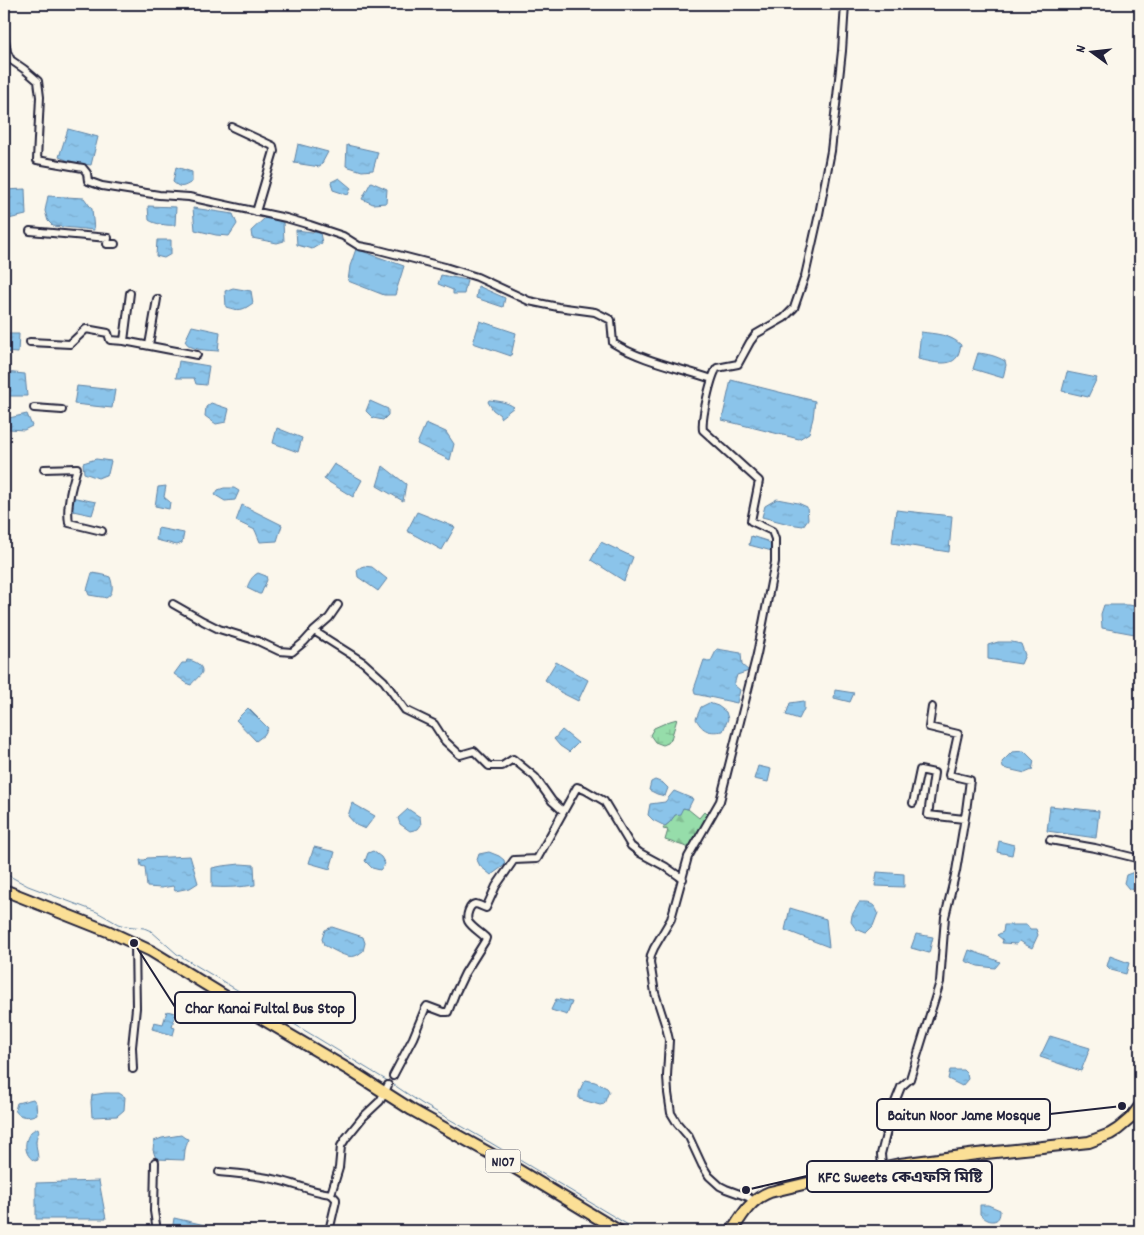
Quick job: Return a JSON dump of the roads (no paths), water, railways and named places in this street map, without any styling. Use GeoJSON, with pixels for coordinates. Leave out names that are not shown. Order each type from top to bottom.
{"type":"FeatureCollection","features":[{"type":"Feature","properties":{"kind":"highway","name":"N107"},"geometry":{"type":"LineString","coordinates":[[4,890],[151,951],[387,1089],[446,1129],[619,1231]]}},
{"type":"Feature","properties":{"kind":"highway"},"geometry":{"type":"LineString","coordinates":[[732,1231],[741,1216],[753,1202],[764,1194],[778,1189],[882,1167],[977,1154],[1089,1142],[1118,1129],[1131,1118],[1140,1106]]}},
{"type":"Feature","properties":{"kind":"street"},"geometry":{"type":"LineString","coordinates":[[753,1202],[748,1196],[720,1186],[709,1176],[689,1137],[677,1123],[672,1113],[667,1076],[669,1040],[655,993],[650,962],[654,948],[671,919],[686,864],[692,850],[720,801],[757,654],[775,562],[775,539],[772,530],[751,521],[759,484],[758,480],[703,430],[712,379],[718,368],[738,364],[756,334],[784,318],[794,308],[805,276],[831,151],[845,4]]}},
{"type":"Feature","properties":{"kind":"street"},"geometry":{"type":"LineString","coordinates":[[4,35],[7,52],[11,60],[38,81],[40,97],[37,160],[83,168],[87,172],[88,181],[102,186],[159,195],[190,197],[310,225],[343,236],[359,246],[445,267],[477,277],[529,301],[558,308],[595,312],[611,320],[613,343],[617,346],[674,368],[712,379]]}},
{"type":"Feature","properties":{"kind":"street"},"geometry":{"type":"LineString","coordinates":[[232,127],[274,146],[256,212]]}},
{"type":"Feature","properties":{"kind":"street"},"geometry":{"type":"LineString","coordinates":[[30,231],[108,238],[107,244],[115,244]]}},
{"type":"Feature","properties":{"kind":"street"},"geometry":{"type":"LineString","coordinates":[[124,341],[130,293]]}},
{"type":"Feature","properties":{"kind":"street"},"geometry":{"type":"LineString","coordinates":[[149,346],[157,299]]}},
{"type":"Feature","properties":{"kind":"street"},"geometry":{"type":"LineString","coordinates":[[30,342],[70,344],[86,329],[108,333],[110,340],[197,355]]}},
{"type":"Feature","properties":{"kind":"street"},"geometry":{"type":"LineString","coordinates":[[34,408],[62,410]]}},
{"type":"Feature","properties":{"kind":"street"},"geometry":{"type":"LineString","coordinates":[[44,470],[77,468],[67,514],[69,523],[102,531]]}},
{"type":"Feature","properties":{"kind":"street"},"geometry":{"type":"LineString","coordinates":[[173,604],[219,629],[258,641],[278,651],[292,652],[330,618],[338,604]]}},
{"type":"Feature","properties":{"kind":"street"},"geometry":{"type":"LineString","coordinates":[[314,631],[362,662],[384,681],[405,710],[434,724],[445,741],[460,755],[474,750],[489,766],[502,766],[513,759],[535,776],[552,801],[563,811]]}},
{"type":"Feature","properties":{"kind":"street"},"geometry":{"type":"LineString","coordinates":[[882,1167],[881,1154],[893,1107],[902,1087],[910,1079],[940,982],[945,917],[956,871],[970,780],[949,775],[958,734],[929,727],[932,706]]}},
{"type":"Feature","properties":{"kind":"street"},"geometry":{"type":"LineString","coordinates":[[913,803],[920,770],[934,774],[928,814],[964,819]]}},
{"type":"Feature","properties":{"kind":"street"},"geometry":{"type":"LineString","coordinates":[[393,1076],[427,1006],[448,1012],[465,973],[485,941],[486,938],[468,921],[469,909],[475,904],[486,908],[496,886],[514,860],[537,859],[577,788],[585,790],[604,801],[631,846],[683,879]]}},
{"type":"Feature","properties":{"kind":"street"},"geometry":{"type":"LineString","coordinates":[[1050,840],[1140,859]]}},
{"type":"Feature","properties":{"kind":"street"},"geometry":{"type":"LineString","coordinates":[[133,1069],[132,1047],[136,1008],[135,943]]}},
{"type":"Feature","properties":{"kind":"street"},"geometry":{"type":"LineString","coordinates":[[331,1194],[338,1168],[341,1146],[363,1118],[380,1101],[387,1089]]}},
{"type":"Feature","properties":{"kind":"street"},"geometry":{"type":"LineString","coordinates":[[155,1162],[154,1211],[157,1231]]}},
{"type":"Feature","properties":{"kind":"street"},"geometry":{"type":"LineString","coordinates":[[219,1172],[278,1180],[331,1194],[336,1201],[329,1231]]}},
{"type":"Feature","properties":{"kind":"water"},"geometry":{"type":"Polygon","coordinates":[[[68,129],[98,137],[91,165],[74,163],[59,157],[68,129]]]}},
{"type":"Feature","properties":{"kind":"water"},"geometry":{"type":"Polygon","coordinates":[[[298,144],[328,152],[320,167],[294,163],[298,144]]]}},
{"type":"Feature","properties":{"kind":"water"},"geometry":{"type":"Polygon","coordinates":[[[347,145],[378,152],[373,170],[362,171],[346,166],[347,145]]]}},
{"type":"Feature","properties":{"kind":"water"},"geometry":{"type":"Polygon","coordinates":[[[176,167],[192,172],[192,182],[178,186],[173,182],[176,167]]]}},
{"type":"Feature","properties":{"kind":"water"},"geometry":{"type":"Polygon","coordinates":[[[339,178],[351,188],[348,195],[333,190],[331,182],[339,178]]]}},
{"type":"Feature","properties":{"kind":"water"},"geometry":{"type":"Polygon","coordinates":[[[371,182],[387,189],[386,203],[373,204],[362,199],[371,182]]]}},
{"type":"Feature","properties":{"kind":"water"},"geometry":{"type":"Polygon","coordinates":[[[25,189],[26,215],[4,220],[4,190],[25,189]]]}},
{"type":"Feature","properties":{"kind":"water"},"geometry":{"type":"Polygon","coordinates":[[[48,196],[84,198],[92,209],[94,230],[53,226],[48,221],[45,211],[48,196]]]}},
{"type":"Feature","properties":{"kind":"water"},"geometry":{"type":"Polygon","coordinates":[[[148,206],[176,207],[175,225],[154,223],[149,220],[148,206]]]}},
{"type":"Feature","properties":{"kind":"water"},"geometry":{"type":"Polygon","coordinates":[[[193,208],[233,214],[237,224],[229,236],[195,230],[193,208]]]}},
{"type":"Feature","properties":{"kind":"water"},"geometry":{"type":"Polygon","coordinates":[[[266,217],[283,222],[284,241],[277,243],[252,238],[251,231],[266,217]]]}},
{"type":"Feature","properties":{"kind":"water"},"geometry":{"type":"Polygon","coordinates":[[[296,230],[320,233],[322,243],[312,249],[297,245],[296,230]]]}},
{"type":"Feature","properties":{"kind":"water"},"geometry":{"type":"Polygon","coordinates":[[[157,240],[171,240],[171,254],[164,258],[156,256],[157,240]]]}},
{"type":"Feature","properties":{"kind":"water"},"geometry":{"type":"Polygon","coordinates":[[[356,249],[404,266],[395,295],[384,295],[348,281],[350,266],[356,249]]]}},
{"type":"Feature","properties":{"kind":"water"},"geometry":{"type":"Polygon","coordinates":[[[441,275],[467,280],[464,294],[453,294],[453,290],[438,284],[441,275]]]}},
{"type":"Feature","properties":{"kind":"water"},"geometry":{"type":"Polygon","coordinates":[[[478,286],[505,298],[503,307],[476,298],[478,286]]]}},
{"type":"Feature","properties":{"kind":"water"},"geometry":{"type":"Polygon","coordinates":[[[233,288],[251,291],[253,303],[240,310],[226,307],[225,291],[233,288]]]}},
{"type":"Feature","properties":{"kind":"water"},"geometry":{"type":"Polygon","coordinates":[[[480,321],[516,333],[511,356],[473,343],[480,321]]]}},
{"type":"Feature","properties":{"kind":"water"},"geometry":{"type":"Polygon","coordinates":[[[192,326],[220,332],[218,351],[191,347],[187,344],[185,341],[192,326]]]}},
{"type":"Feature","properties":{"kind":"water"},"geometry":{"type":"Polygon","coordinates":[[[921,332],[942,335],[957,341],[961,345],[957,357],[944,363],[918,359],[921,332]]]}},
{"type":"Feature","properties":{"kind":"water"},"geometry":{"type":"Polygon","coordinates":[[[4,334],[19,334],[18,353],[4,352],[4,334]]]}},
{"type":"Feature","properties":{"kind":"water"},"geometry":{"type":"Polygon","coordinates":[[[978,353],[1005,361],[1003,378],[973,369],[978,353]]]}},
{"type":"Feature","properties":{"kind":"water"},"geometry":{"type":"Polygon","coordinates":[[[179,361],[209,366],[206,385],[196,384],[194,378],[176,378],[179,361]]]}},
{"type":"Feature","properties":{"kind":"water"},"geometry":{"type":"Polygon","coordinates":[[[4,372],[25,374],[27,396],[4,396],[4,372]]]}},
{"type":"Feature","properties":{"kind":"water"},"geometry":{"type":"Polygon","coordinates":[[[1067,372],[1097,378],[1088,397],[1062,391],[1067,372]]]}},
{"type":"Feature","properties":{"kind":"water"},"geometry":{"type":"Polygon","coordinates":[[[731,380],[815,401],[809,433],[799,439],[722,420],[731,380]]]}},
{"type":"Feature","properties":{"kind":"water"},"geometry":{"type":"Polygon","coordinates":[[[77,386],[115,390],[112,408],[74,404],[77,386]]]}},
{"type":"Feature","properties":{"kind":"water"},"geometry":{"type":"Polygon","coordinates":[[[489,400],[499,401],[514,407],[500,418],[500,415],[493,410],[488,402],[489,400]]]}},
{"type":"Feature","properties":{"kind":"water"},"geometry":{"type":"Polygon","coordinates":[[[370,401],[388,409],[388,415],[383,420],[373,418],[366,411],[370,401]]]}},
{"type":"Feature","properties":{"kind":"water"},"geometry":{"type":"Polygon","coordinates":[[[211,403],[229,409],[226,422],[216,424],[205,416],[206,407],[211,403]]]}},
{"type":"Feature","properties":{"kind":"water"},"geometry":{"type":"Polygon","coordinates":[[[27,414],[32,426],[24,430],[9,429],[9,418],[27,414]]]}},
{"type":"Feature","properties":{"kind":"water"},"geometry":{"type":"Polygon","coordinates":[[[426,423],[446,432],[454,444],[450,460],[417,444],[426,423]]]}},
{"type":"Feature","properties":{"kind":"water"},"geometry":{"type":"Polygon","coordinates":[[[277,428],[302,438],[298,452],[273,443],[277,428]]]}},
{"type":"Feature","properties":{"kind":"water"},"geometry":{"type":"Polygon","coordinates":[[[96,459],[111,461],[108,474],[98,478],[84,473],[83,463],[96,459]]]}},
{"type":"Feature","properties":{"kind":"water"},"geometry":{"type":"Polygon","coordinates":[[[334,464],[362,480],[353,497],[324,479],[334,464]]]}},
{"type":"Feature","properties":{"kind":"water"},"geometry":{"type":"Polygon","coordinates":[[[383,466],[406,484],[403,501],[377,486],[383,466]]]}},
{"type":"Feature","properties":{"kind":"water"},"geometry":{"type":"Polygon","coordinates":[[[166,486],[164,497],[170,502],[169,509],[155,506],[158,487],[166,486]]]}},
{"type":"Feature","properties":{"kind":"water"},"geometry":{"type":"Polygon","coordinates":[[[234,488],[239,491],[235,500],[225,501],[215,495],[218,490],[234,488]]]}},
{"type":"Feature","properties":{"kind":"water"},"geometry":{"type":"Polygon","coordinates":[[[71,497],[96,502],[92,515],[68,510],[71,497]]]}},
{"type":"Feature","properties":{"kind":"water"},"geometry":{"type":"Polygon","coordinates":[[[777,499],[798,503],[807,507],[808,519],[803,526],[762,517],[765,506],[777,499]]]}},
{"type":"Feature","properties":{"kind":"water"},"geometry":{"type":"Polygon","coordinates":[[[242,505],[282,525],[277,541],[260,542],[255,530],[236,521],[242,505]]]}},
{"type":"Feature","properties":{"kind":"water"},"geometry":{"type":"Polygon","coordinates":[[[896,510],[952,516],[949,552],[892,543],[896,510]]]}},
{"type":"Feature","properties":{"kind":"water"},"geometry":{"type":"Polygon","coordinates":[[[417,512],[455,527],[442,550],[407,531],[417,512]]]}},
{"type":"Feature","properties":{"kind":"water"},"geometry":{"type":"Polygon","coordinates":[[[158,528],[184,533],[182,543],[177,545],[156,540],[158,528]]]}},
{"type":"Feature","properties":{"kind":"water"},"geometry":{"type":"Polygon","coordinates":[[[751,536],[767,541],[772,545],[772,551],[749,545],[751,536]]]}},
{"type":"Feature","properties":{"kind":"water"},"geometry":{"type":"Polygon","coordinates":[[[601,542],[633,557],[624,581],[591,560],[601,542]]]}},
{"type":"Feature","properties":{"kind":"water"},"geometry":{"type":"Polygon","coordinates":[[[364,566],[372,567],[387,579],[378,591],[358,577],[357,570],[364,566]]]}},
{"type":"Feature","properties":{"kind":"water"},"geometry":{"type":"Polygon","coordinates":[[[92,573],[110,577],[112,589],[106,598],[89,595],[87,590],[92,573]]]}},
{"type":"Feature","properties":{"kind":"water"},"geometry":{"type":"Polygon","coordinates":[[[258,573],[266,576],[267,580],[261,594],[247,588],[251,579],[258,573]]]}},
{"type":"Feature","properties":{"kind":"water"},"geometry":{"type":"Polygon","coordinates":[[[1104,605],[1140,607],[1140,635],[1102,628],[1101,614],[1104,605]]]}},
{"type":"Feature","properties":{"kind":"water"},"geometry":{"type":"Polygon","coordinates":[[[998,642],[1021,644],[1025,655],[1021,664],[988,659],[988,645],[998,642]]]}},
{"type":"Feature","properties":{"kind":"water"},"geometry":{"type":"Polygon","coordinates":[[[717,649],[741,653],[742,665],[749,671],[737,675],[734,685],[740,690],[737,703],[695,694],[694,689],[704,660],[711,661],[717,649]]]}},
{"type":"Feature","properties":{"kind":"water"},"geometry":{"type":"Polygon","coordinates":[[[187,660],[197,663],[202,669],[201,674],[191,685],[174,674],[182,663],[186,663],[187,660]]]}},
{"type":"Feature","properties":{"kind":"water"},"geometry":{"type":"Polygon","coordinates":[[[556,662],[588,680],[578,701],[560,692],[545,680],[556,662]]]}},
{"type":"Feature","properties":{"kind":"water"},"geometry":{"type":"Polygon","coordinates":[[[835,690],[854,693],[850,702],[834,698],[835,690]]]}},
{"type":"Feature","properties":{"kind":"water"},"geometry":{"type":"Polygon","coordinates":[[[804,701],[804,709],[799,719],[786,715],[790,703],[804,701]]]}},
{"type":"Feature","properties":{"kind":"water"},"geometry":{"type":"Polygon","coordinates":[[[709,703],[718,706],[726,712],[728,719],[723,731],[707,731],[701,727],[696,719],[701,707],[709,703]]]}},
{"type":"Feature","properties":{"kind":"water"},"geometry":{"type":"Polygon","coordinates":[[[248,708],[268,728],[264,735],[256,741],[236,720],[248,708]]]}},
{"type":"Feature","properties":{"kind":"water"},"geometry":{"type":"Polygon","coordinates":[[[562,730],[578,743],[569,752],[554,739],[562,730]]]}},
{"type":"Feature","properties":{"kind":"water"},"geometry":{"type":"Polygon","coordinates":[[[1024,751],[1034,761],[1032,770],[1025,773],[1003,768],[1002,762],[1012,752],[1024,751]]]}},
{"type":"Feature","properties":{"kind":"water"},"geometry":{"type":"Polygon","coordinates":[[[758,766],[771,769],[768,782],[754,779],[758,766]]]}},
{"type":"Feature","properties":{"kind":"water"},"geometry":{"type":"Polygon","coordinates":[[[655,780],[663,783],[668,788],[665,796],[649,790],[651,782],[655,780]]]}},
{"type":"Feature","properties":{"kind":"water"},"geometry":{"type":"Polygon","coordinates":[[[674,791],[693,799],[688,809],[683,808],[680,814],[675,815],[665,826],[648,815],[650,804],[665,802],[674,791]]]}},
{"type":"Feature","properties":{"kind":"water"},"geometry":{"type":"Polygon","coordinates":[[[352,803],[375,816],[365,829],[356,825],[348,816],[352,803]]]}},
{"type":"Feature","properties":{"kind":"water"},"geometry":{"type":"Polygon","coordinates":[[[1050,806],[1099,811],[1096,838],[1047,831],[1050,806]]]}},
{"type":"Feature","properties":{"kind":"water"},"geometry":{"type":"Polygon","coordinates":[[[408,809],[420,817],[421,825],[418,829],[410,831],[400,824],[398,818],[408,809]]]}},
{"type":"Feature","properties":{"kind":"water"},"geometry":{"type":"Polygon","coordinates":[[[999,841],[1014,845],[1012,855],[997,852],[999,841]]]}},
{"type":"Feature","properties":{"kind":"water"},"geometry":{"type":"Polygon","coordinates":[[[314,847],[335,852],[330,869],[309,863],[314,847]]]}},
{"type":"Feature","properties":{"kind":"water"},"geometry":{"type":"Polygon","coordinates":[[[373,851],[381,857],[385,864],[380,870],[372,868],[365,861],[368,853],[373,851]]]}},
{"type":"Feature","properties":{"kind":"water"},"geometry":{"type":"Polygon","coordinates":[[[489,852],[504,860],[505,865],[491,875],[480,866],[477,860],[479,854],[489,852]]]}},
{"type":"Feature","properties":{"kind":"water"},"geometry":{"type":"Polygon","coordinates":[[[190,856],[198,883],[190,888],[175,891],[173,886],[161,888],[147,887],[145,867],[141,866],[140,860],[190,856]]]}},
{"type":"Feature","properties":{"kind":"water"},"geometry":{"type":"Polygon","coordinates":[[[240,864],[254,865],[255,885],[212,887],[212,868],[240,864]]]}},
{"type":"Feature","properties":{"kind":"water"},"geometry":{"type":"Polygon","coordinates":[[[1137,871],[1140,874],[1140,890],[1129,889],[1124,883],[1126,875],[1137,871]]]}},
{"type":"Feature","properties":{"kind":"water"},"geometry":{"type":"Polygon","coordinates":[[[877,872],[904,874],[904,887],[875,886],[877,872]]]}},
{"type":"Feature","properties":{"kind":"water"},"geometry":{"type":"Polygon","coordinates":[[[859,903],[871,904],[878,913],[873,926],[866,933],[856,929],[851,922],[852,915],[859,903]]]}},
{"type":"Feature","properties":{"kind":"water"},"geometry":{"type":"Polygon","coordinates":[[[790,908],[826,919],[829,947],[785,930],[790,908]]]}},
{"type":"Feature","properties":{"kind":"water"},"geometry":{"type":"Polygon","coordinates":[[[1004,925],[1027,925],[1030,929],[1036,929],[1038,935],[1032,948],[1020,941],[1017,944],[1002,943],[1003,940],[997,935],[1003,932],[1004,925]]]}},
{"type":"Feature","properties":{"kind":"water"},"geometry":{"type":"Polygon","coordinates":[[[332,927],[363,937],[365,943],[363,951],[352,957],[324,945],[322,939],[325,930],[332,927]]]}},
{"type":"Feature","properties":{"kind":"water"},"geometry":{"type":"Polygon","coordinates":[[[916,934],[933,937],[929,953],[911,948],[916,934]]]}},
{"type":"Feature","properties":{"kind":"water"},"geometry":{"type":"Polygon","coordinates":[[[969,950],[1000,962],[995,968],[978,966],[965,961],[969,950]]]}},
{"type":"Feature","properties":{"kind":"water"},"geometry":{"type":"Polygon","coordinates":[[[1110,956],[1129,963],[1126,974],[1111,970],[1107,966],[1110,956]]]}},
{"type":"Feature","properties":{"kind":"water"},"geometry":{"type":"Polygon","coordinates":[[[556,999],[572,1002],[567,1015],[551,1010],[556,999]]]}},
{"type":"Feature","properties":{"kind":"water"},"geometry":{"type":"Polygon","coordinates":[[[167,1011],[175,1013],[172,1027],[175,1028],[173,1035],[152,1029],[154,1022],[163,1024],[167,1011]]]}},
{"type":"Feature","properties":{"kind":"water"},"geometry":{"type":"Polygon","coordinates":[[[1050,1036],[1090,1048],[1081,1071],[1040,1057],[1050,1036]]]}},
{"type":"Feature","properties":{"kind":"water"},"geometry":{"type":"Polygon","coordinates":[[[950,1070],[963,1070],[967,1074],[968,1079],[962,1086],[948,1079],[950,1070]]]}},
{"type":"Feature","properties":{"kind":"water"},"geometry":{"type":"Polygon","coordinates":[[[586,1080],[607,1088],[609,1091],[604,1104],[600,1105],[579,1099],[579,1094],[586,1080]]]}},
{"type":"Feature","properties":{"kind":"water"},"geometry":{"type":"Polygon","coordinates":[[[119,1093],[125,1097],[124,1110],[117,1116],[92,1117],[92,1095],[119,1093]]]}},
{"type":"Feature","properties":{"kind":"water"},"geometry":{"type":"Polygon","coordinates":[[[33,1099],[36,1103],[37,1114],[24,1116],[17,1113],[15,1110],[17,1103],[33,1099]]]}},
{"type":"Feature","properties":{"kind":"water"},"geometry":{"type":"Polygon","coordinates":[[[38,1128],[39,1132],[36,1142],[38,1160],[35,1161],[29,1156],[26,1144],[31,1132],[38,1128]]]}},
{"type":"Feature","properties":{"kind":"water"},"geometry":{"type":"Polygon","coordinates":[[[181,1135],[188,1139],[184,1160],[156,1159],[153,1150],[154,1141],[181,1135]]]}},
{"type":"Feature","properties":{"kind":"water"},"geometry":{"type":"Polygon","coordinates":[[[99,1181],[106,1219],[36,1219],[36,1183],[99,1181]]]}},
{"type":"Feature","properties":{"kind":"water"},"geometry":{"type":"Polygon","coordinates":[[[980,1205],[988,1205],[1000,1210],[1000,1215],[993,1221],[986,1219],[980,1214],[980,1205]]]}},
{"type":"Feature","properties":{"kind":"water"},"geometry":{"type":"Polygon","coordinates":[[[174,1218],[205,1225],[203,1231],[172,1231],[174,1218]]]}},
{"type":"Feature","properties":{"kind":"waterway"},"geometry":{"type":"LineString","coordinates":[[4,873],[28,886],[97,912],[118,924],[151,931],[177,954],[421,1103],[638,1231]]}},
{"type":"Feature","properties":{"kind":"place","name":"Char Kanai Fultal Bus Stop"},"geometry":{"type":"Point","coordinates":[134,943]}},
{"type":"Feature","properties":{"kind":"place","name":"Baitun Noor Jame Mosque"},"geometry":{"type":"Point","coordinates":[1122,1106]}},
{"type":"Feature","properties":{"kind":"place","name":"KFC Sweets কেএফসি মিষ্টি"},"geometry":{"type":"Point","coordinates":[746,1190]}}]}
